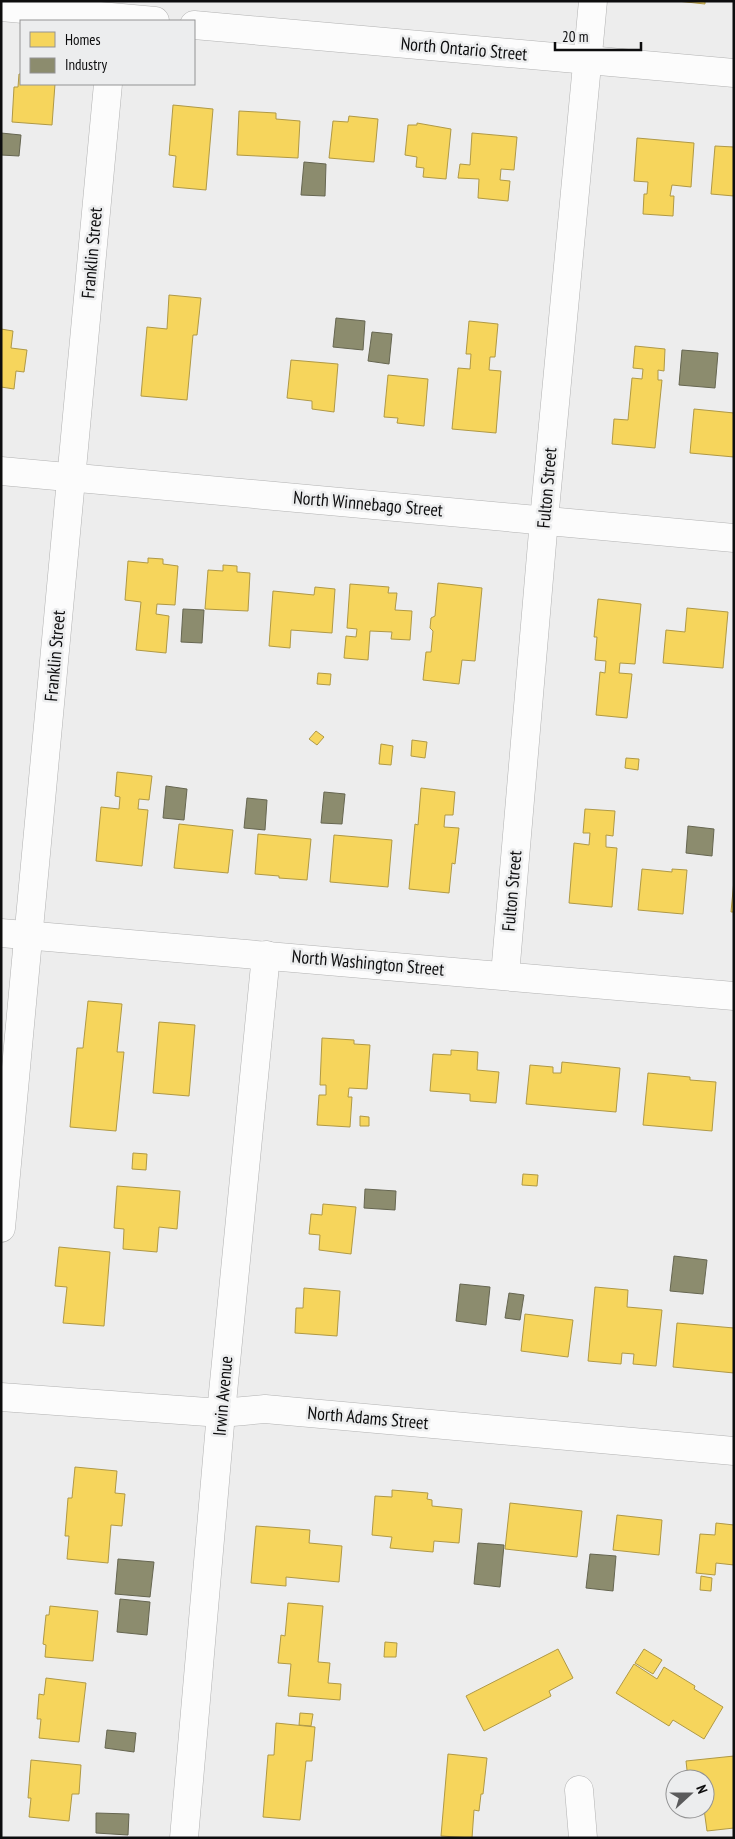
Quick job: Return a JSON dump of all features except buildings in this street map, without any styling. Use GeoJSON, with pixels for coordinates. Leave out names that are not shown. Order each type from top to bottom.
{"type":"FeatureCollection","features":[{"type":"Feature","properties":{"kind":"street","name":"Fulton Street"},"geometry":{"type":"LineString","coordinates":[[505,975],[544,520],[593,1]]}},
{"type":"Feature","properties":{"kind":"street"},"geometry":{"type":"LineString","coordinates":[[1,7],[115,13],[150,20]]}},
{"type":"Feature","properties":{"kind":"street","name":"North Ontario Street"},"geometry":{"type":"LineString","coordinates":[[195,25],[734,74]]}},
{"type":"Feature","properties":{"kind":"street","name":"Franklin Street"},"geometry":{"type":"LineString","coordinates":[[1,1228],[108,85]]}},
{"type":"Feature","properties":{"kind":"street","name":"North Winnebago Street"},"geometry":{"type":"LineString","coordinates":[[1,471],[734,538]]}},
{"type":"Feature","properties":{"kind":"street","name":"North Washington Street"},"geometry":{"type":"LineString","coordinates":[[1,933],[734,996]]}},
{"type":"Feature","properties":{"kind":"street","name":"Irwin Avenue"},"geometry":{"type":"LineString","coordinates":[[184,1838],[221,1413],[266,955]]}},
{"type":"Feature","properties":{"kind":"street","name":"North Adams Street"},"geometry":{"type":"LineString","coordinates":[[1,1398],[221,1413],[265,1409],[734,1451]]}},
{"type":"Feature","properties":{"kind":"street"},"geometry":{"type":"LineString","coordinates":[[579,1790],[584,1838]]}}]}
